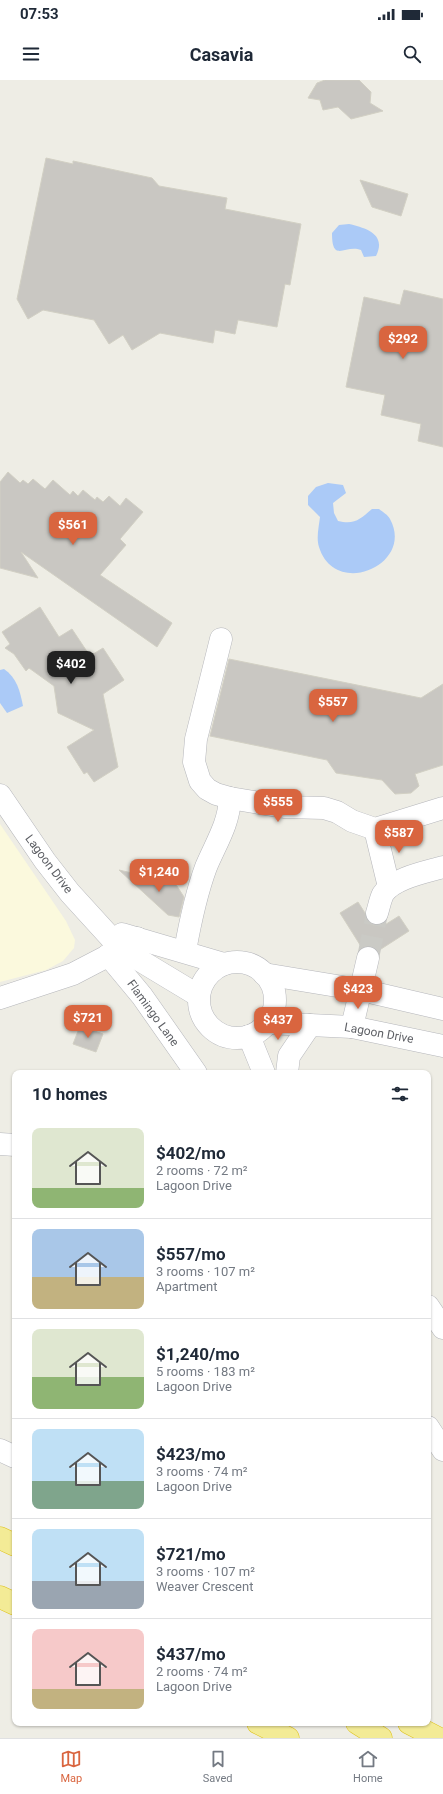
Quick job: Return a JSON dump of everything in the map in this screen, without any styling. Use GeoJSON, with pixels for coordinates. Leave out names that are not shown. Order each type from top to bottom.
{"type":"FeatureCollection","features":[{"type":"Feature","properties":{"kind":"highway"},"geometry":{"type":"LineString","coordinates":[[0,1525],[12,1530]]}},
{"type":"Feature","properties":{"kind":"highway"},"geometry":{"type":"LineString","coordinates":[[0,1538],[12,1544]]}},
{"type":"Feature","properties":{"kind":"highway"},"geometry":{"type":"LineString","coordinates":[[0,1597],[12,1603]]}},
{"type":"Feature","properties":{"kind":"highway"},"geometry":{"type":"LineString","coordinates":[[245,1726],[265,1738]]}},
{"type":"Feature","properties":{"kind":"highway"},"geometry":{"type":"LineString","coordinates":[[264,1726],[288,1738]]}},
{"type":"Feature","properties":{"kind":"highway"},"geometry":{"type":"LineString","coordinates":[[362,1726],[381,1738]]}},
{"type":"Feature","properties":{"kind":"highway"},"geometry":{"type":"LineString","coordinates":[[415,1726],[438,1738]]}},
{"type":"Feature","properties":{"kind":"street"},"geometry":{"type":"LineString","coordinates":[[221,638],[196,739],[194,762],[200,781],[207,788],[216,794],[230,798],[284,807],[324,808],[337,812],[352,821],[375,829],[443,808]]}},
{"type":"Feature","properties":{"kind":"street","name":"Lagoon Drive"},"geometry":{"type":"LineString","coordinates":[[0,795],[45,861],[75,898],[122,947],[199,996]]}},
{"type":"Feature","properties":{"kind":"street"},"geometry":{"type":"LineString","coordinates":[[185,951],[194,905],[207,867],[226,824],[230,798]]}},
{"type":"Feature","properties":{"kind":"street"},"geometry":{"type":"LineString","coordinates":[[375,829],[389,888]]}},
{"type":"Feature","properties":{"kind":"street"},"geometry":{"type":"LineString","coordinates":[[377,913],[383,894],[389,888],[398,882],[422,872],[443,867]]}},
{"type":"Feature","properties":{"kind":"street"},"geometry":{"type":"LineString","coordinates":[[0,998],[73,974],[122,947],[185,951],[224,964]]}},
{"type":"Feature","properties":{"kind":"street","name":"Flamingo Lane"},"geometry":{"type":"LineString","coordinates":[[122,947],[142,996],[194,1070]]}},
{"type":"Feature","properties":{"kind":"street"},"geometry":{"type":"LineString","coordinates":[[352,1026],[368,958]]}},
{"type":"Feature","properties":{"kind":"street"},"geometry":{"type":"LineString","coordinates":[[235,962],[246,963],[256,967],[271,983],[274,998],[272,1014],[259,1031],[249,1036],[238,1038],[228,1037],[218,1033],[209,1026],[201,1012],[199,996],[202,985],[207,976],[215,968],[224,964],[235,962]]}},
{"type":"Feature","properties":{"kind":"street"},"geometry":{"type":"LineString","coordinates":[[264,974],[361,990],[439,1008],[436,1044]]}},
{"type":"Feature","properties":{"kind":"street","name":"Lagoon Drive"},"geometry":{"type":"LineString","coordinates":[[266,1023],[352,1026],[436,1044]]}},
{"type":"Feature","properties":{"kind":"street"},"geometry":{"type":"LineString","coordinates":[[287,1070],[289,1056],[310,1025]]}},
{"type":"Feature","properties":{"kind":"street"},"geometry":{"type":"LineString","coordinates":[[249,1036],[263,1070]]}},
{"type":"Feature","properties":{"kind":"street"},"geometry":{"type":"LineString","coordinates":[[0,1144],[12,1145]]}},
{"type":"Feature","properties":{"kind":"street"},"geometry":{"type":"LineString","coordinates":[[431,1310],[443,1328]]}},
{"type":"Feature","properties":{"kind":"street"},"geometry":{"type":"LineString","coordinates":[[431,1432],[443,1450]]}},
{"type":"Feature","properties":{"kind":"street"},"geometry":{"type":"LineString","coordinates":[[0,1450],[12,1456]]}},
{"type":"Feature","properties":{"kind":"shaded area"},"geometry":{"type":"Polygon","coordinates":[[[0,824],[66,921],[75,940],[74,948],[63,961],[46,970],[0,982],[0,824]]]}},
{"type":"Feature","properties":{"kind":"water"},"geometry":{"type":"Polygon","coordinates":[[[349,224],[368,230],[377,237],[379,248],[376,256],[364,257],[361,250],[350,249],[340,251],[334,248],[332,233],[339,225],[349,224]]]}},
{"type":"Feature","properties":{"kind":"water"},"geometry":{"type":"Polygon","coordinates":[[[328,483],[343,485],[346,493],[333,503],[334,513],[338,521],[353,522],[372,509],[379,509],[390,519],[395,536],[392,550],[383,562],[370,570],[355,573],[340,571],[328,563],[319,547],[318,536],[320,517],[308,505],[308,496],[316,487],[328,483]]]}},
{"type":"Feature","properties":{"kind":"water"},"geometry":{"type":"Polygon","coordinates":[[[4,669],[15,681],[23,706],[7,713],[0,703],[0,670],[4,669]]]}},
{"type":"Feature","properties":{"kind":"building"},"geometry":{"type":"Polygon","coordinates":[[[325,80],[359,80],[371,92],[370,103],[383,111],[351,119],[338,107],[323,110],[320,100],[308,98],[317,83],[325,80]]]}},
{"type":"Feature","properties":{"kind":"building"},"geometry":{"type":"Polygon","coordinates":[[[46,158],[73,164],[73,161],[152,178],[159,186],[227,198],[225,209],[301,224],[290,285],[285,284],[277,327],[238,320],[235,334],[215,330],[213,343],[160,333],[132,350],[123,335],[109,344],[94,320],[43,310],[28,319],[17,299],[46,158]]]}},
{"type":"Feature","properties":{"kind":"building"},"geometry":{"type":"Polygon","coordinates":[[[360,180],[408,194],[401,216],[372,207],[360,180]]]}},
{"type":"Feature","properties":{"kind":"building"},"geometry":{"type":"Polygon","coordinates":[[[404,290],[443,299],[443,447],[418,441],[421,424],[381,415],[385,395],[346,387],[364,297],[400,305],[404,290]]]}},
{"type":"Feature","properties":{"kind":"building"},"geometry":{"type":"Polygon","coordinates":[[[8,472],[20,483],[23,480],[28,484],[33,479],[45,489],[53,480],[70,495],[73,491],[78,496],[83,490],[95,500],[97,497],[103,502],[109,496],[120,506],[126,498],[143,512],[120,539],[126,545],[100,575],[172,623],[157,647],[21,552],[38,578],[0,568],[0,482],[8,472]]]}},
{"type":"Feature","properties":{"kind":"building"},"geometry":{"type":"Polygon","coordinates":[[[40,607],[59,637],[72,629],[90,656],[103,648],[124,680],[103,694],[118,767],[94,782],[87,772],[84,774],[67,747],[94,730],[58,713],[54,686],[29,668],[26,671],[14,654],[5,648],[10,644],[2,632],[40,607]]]}},
{"type":"Feature","properties":{"kind":"building"},"geometry":{"type":"Polygon","coordinates":[[[229,659],[421,698],[443,684],[443,765],[415,774],[419,786],[411,793],[395,794],[382,780],[336,773],[327,760],[210,736],[229,659]]]}},
{"type":"Feature","properties":{"kind":"building"},"geometry":{"type":"Polygon","coordinates":[[[119,870],[175,883],[184,897],[179,917],[168,915],[119,870]]]}},
{"type":"Feature","properties":{"kind":"building"},"geometry":{"type":"Polygon","coordinates":[[[358,902],[368,921],[373,925],[382,924],[383,926],[399,916],[409,931],[378,951],[371,946],[362,948],[340,913],[358,902]]]}},
{"type":"Feature","properties":{"kind":"building"},"geometry":{"type":"Polygon","coordinates":[[[80,1026],[103,1034],[96,1052],[73,1044],[80,1026]]]}},
{"type":"Feature","properties":{"kind":"tunnel"},"geometry":{"type":"LineString","coordinates":[[368,958],[377,913]]}}]}
